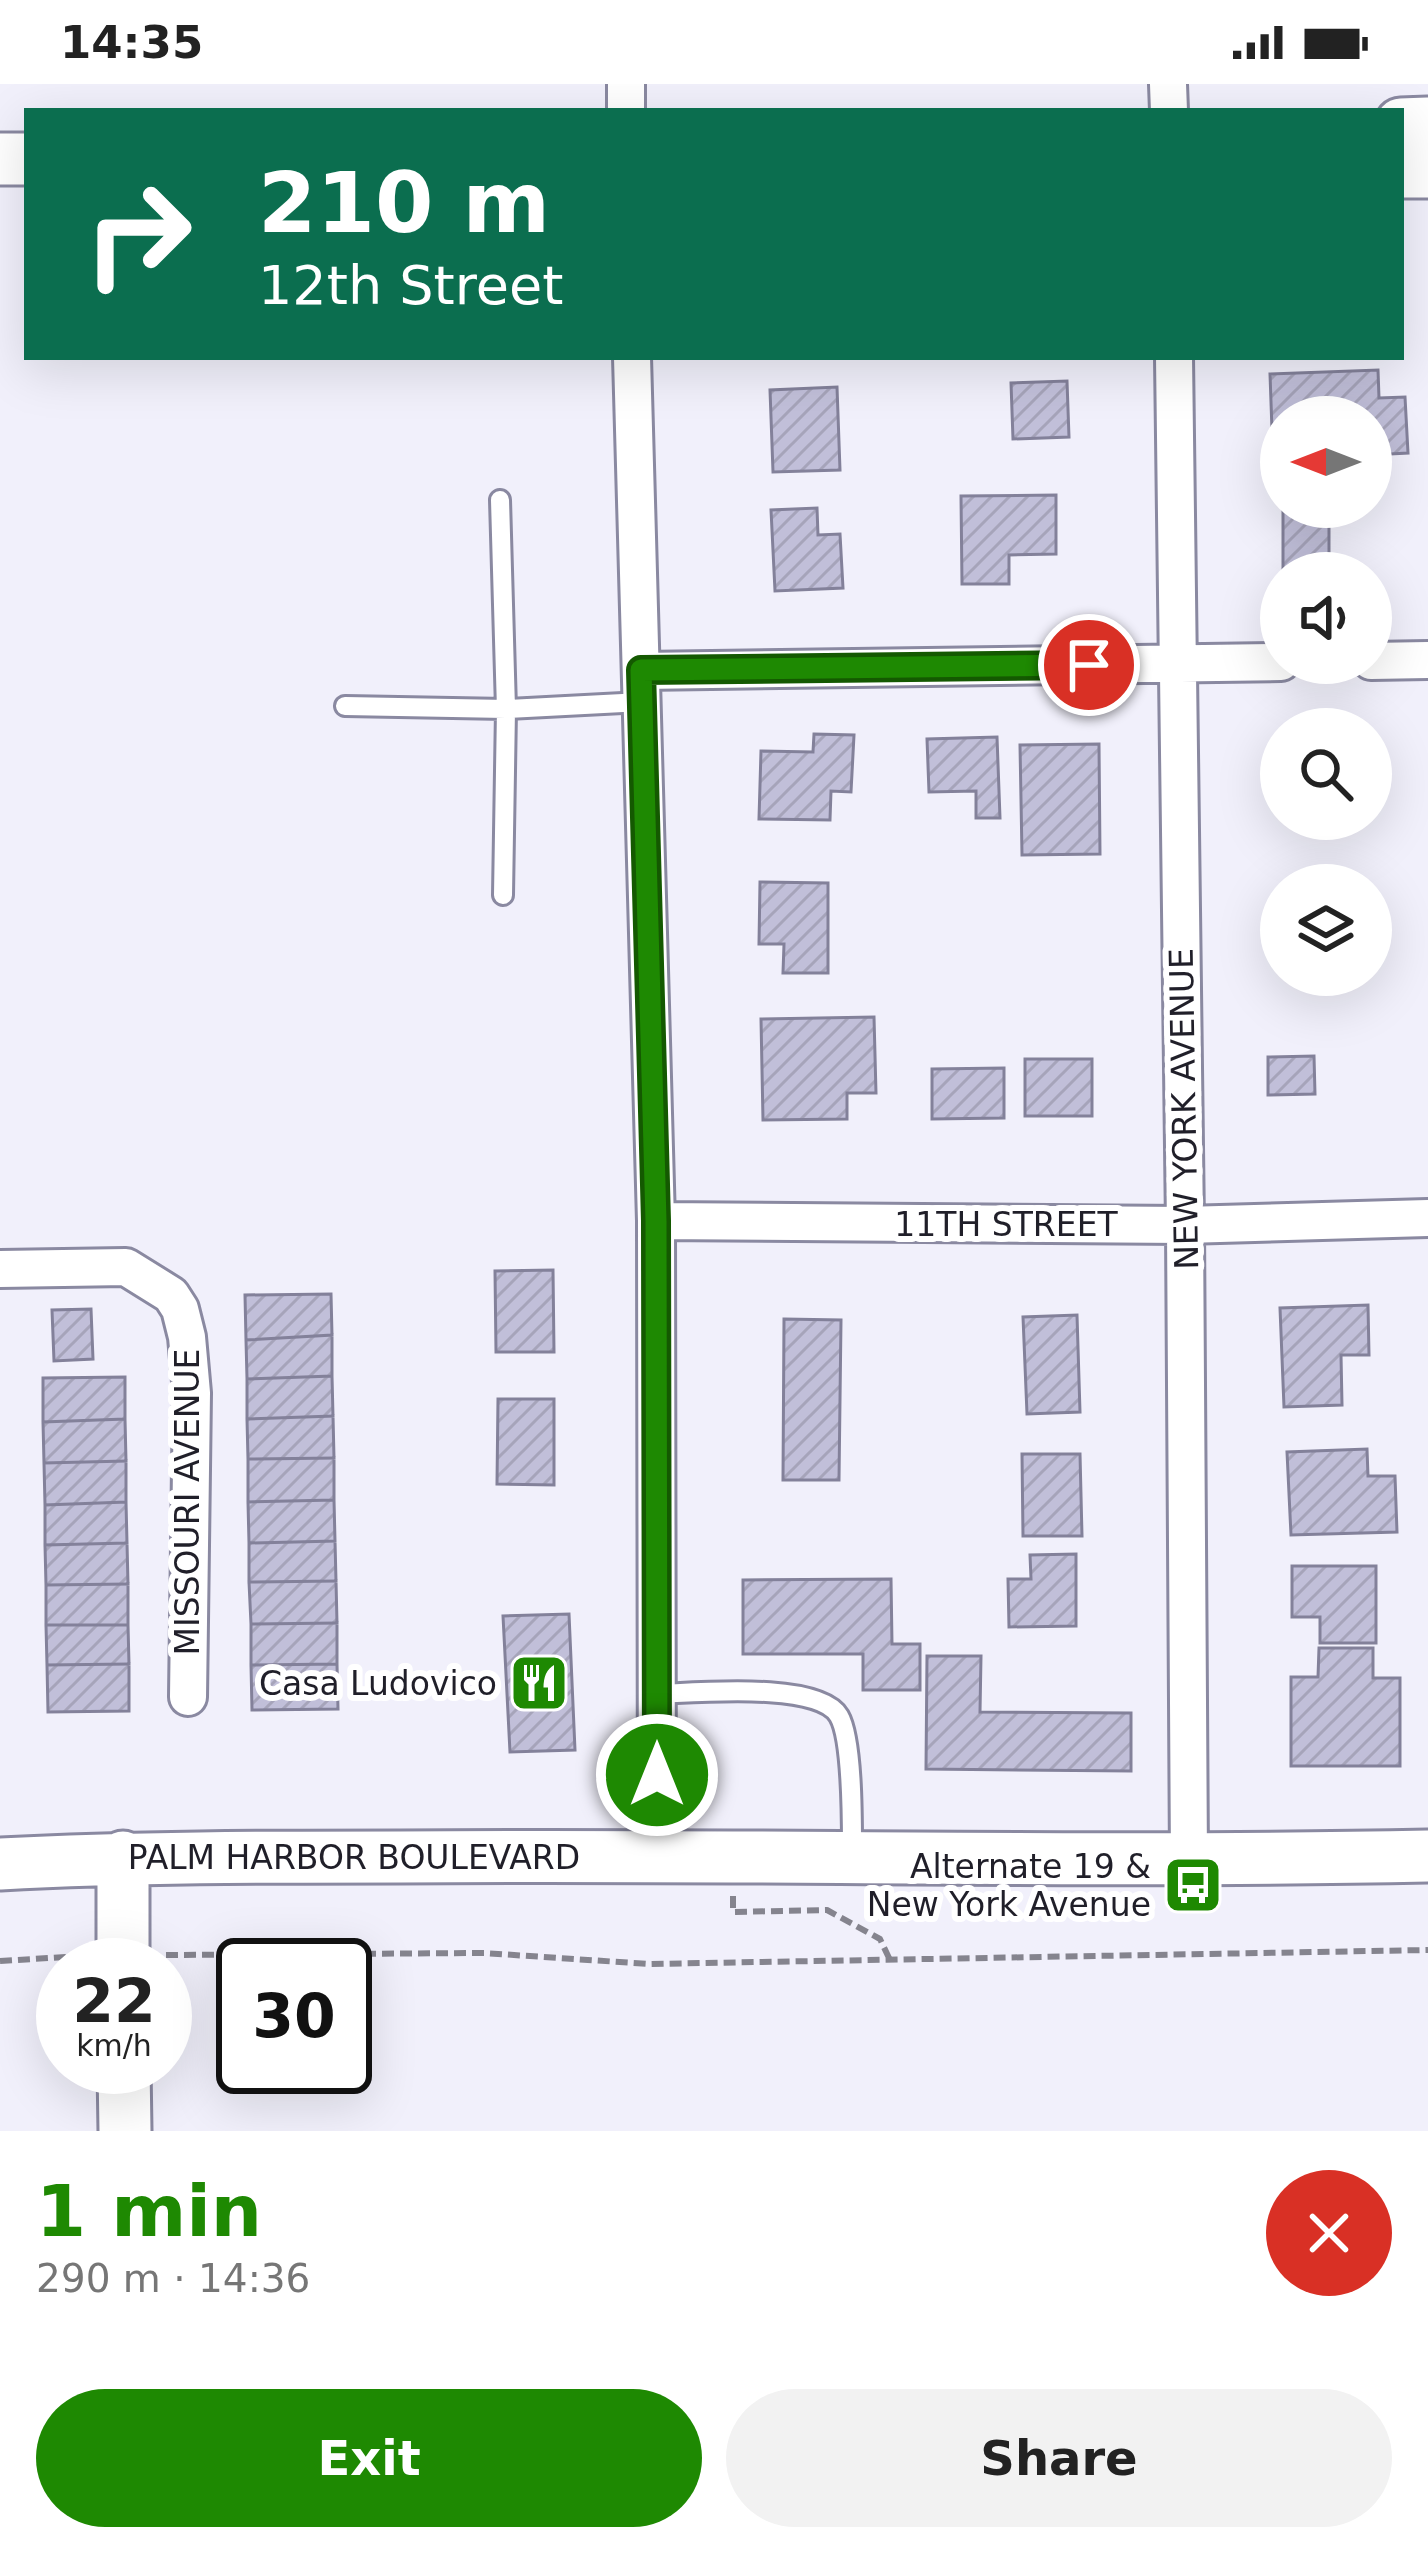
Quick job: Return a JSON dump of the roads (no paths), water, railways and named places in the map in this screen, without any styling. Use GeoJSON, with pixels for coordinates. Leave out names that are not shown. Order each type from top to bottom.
{"type":"FeatureCollection","features":[{"type":"Feature","properties":{"kind":"main road","name":"PALM HARBOR BOULEVARD"},"geometry":{"type":"LineString","coordinates":[[0,1864],[123,1857],[1189,1861],[1428,1856]]}},
{"type":"Feature","properties":{"kind":"main road"},"geometry":{"type":"LineString","coordinates":[[123,1857],[123,1938]]}},
{"type":"Feature","properties":{"kind":"main road"},"geometry":{"type":"LineString","coordinates":[[124,2094],[125,2131]]}},
{"type":"Feature","properties":{"kind":"street"},"geometry":{"type":"LineString","coordinates":[[632,360],[656,1221],[657,1856]]}},
{"type":"Feature","properties":{"kind":"street","name":"NEW YORK AVENUE"},"geometry":{"type":"LineString","coordinates":[[1174,360],[1189,1861]]}},
{"type":"Feature","properties":{"kind":"street"},"geometry":{"type":"LineString","coordinates":[[1392,661],[1428,660]]}},
{"type":"Feature","properties":{"kind":"street"},"geometry":{"type":"LineString","coordinates":[[642,686],[1260,662]]}},
{"type":"Feature","properties":{"kind":"street","name":"11TH STREET"},"geometry":{"type":"LineString","coordinates":[[656,1221],[1185,1225],[1428,1219]]}},
{"type":"Feature","properties":{"kind":"street","name":"MISSOURI AVENUE"},"geometry":{"type":"LineString","coordinates":[[0,1269],[127,1267],[171,1295],[180,1309],[192,1393],[188,1696]]}},
{"type":"Feature","properties":{"kind":"lane"},"geometry":{"type":"LineString","coordinates":[[500,500],[506,709],[503,895]]}},
{"type":"Feature","properties":{"kind":"lane"},"geometry":{"type":"LineString","coordinates":[[345,706],[506,709],[642,686]]}},
{"type":"Feature","properties":{"kind":"lane"},"geometry":{"type":"LineString","coordinates":[[657,1694],[741,1691],[794,1694],[825,1702],[839,1715],[846,1743],[852,1857]]}},
{"type":"Feature","properties":{"kind":"place","name":"Casa Ludovico"},"geometry":{"type":"Point","coordinates":[539,1683]}},
{"type":"Feature","properties":{"kind":"place","name":"Alternate 19 & New York Avenue"},"geometry":{"type":"Point","coordinates":[1193,1885]}}]}
